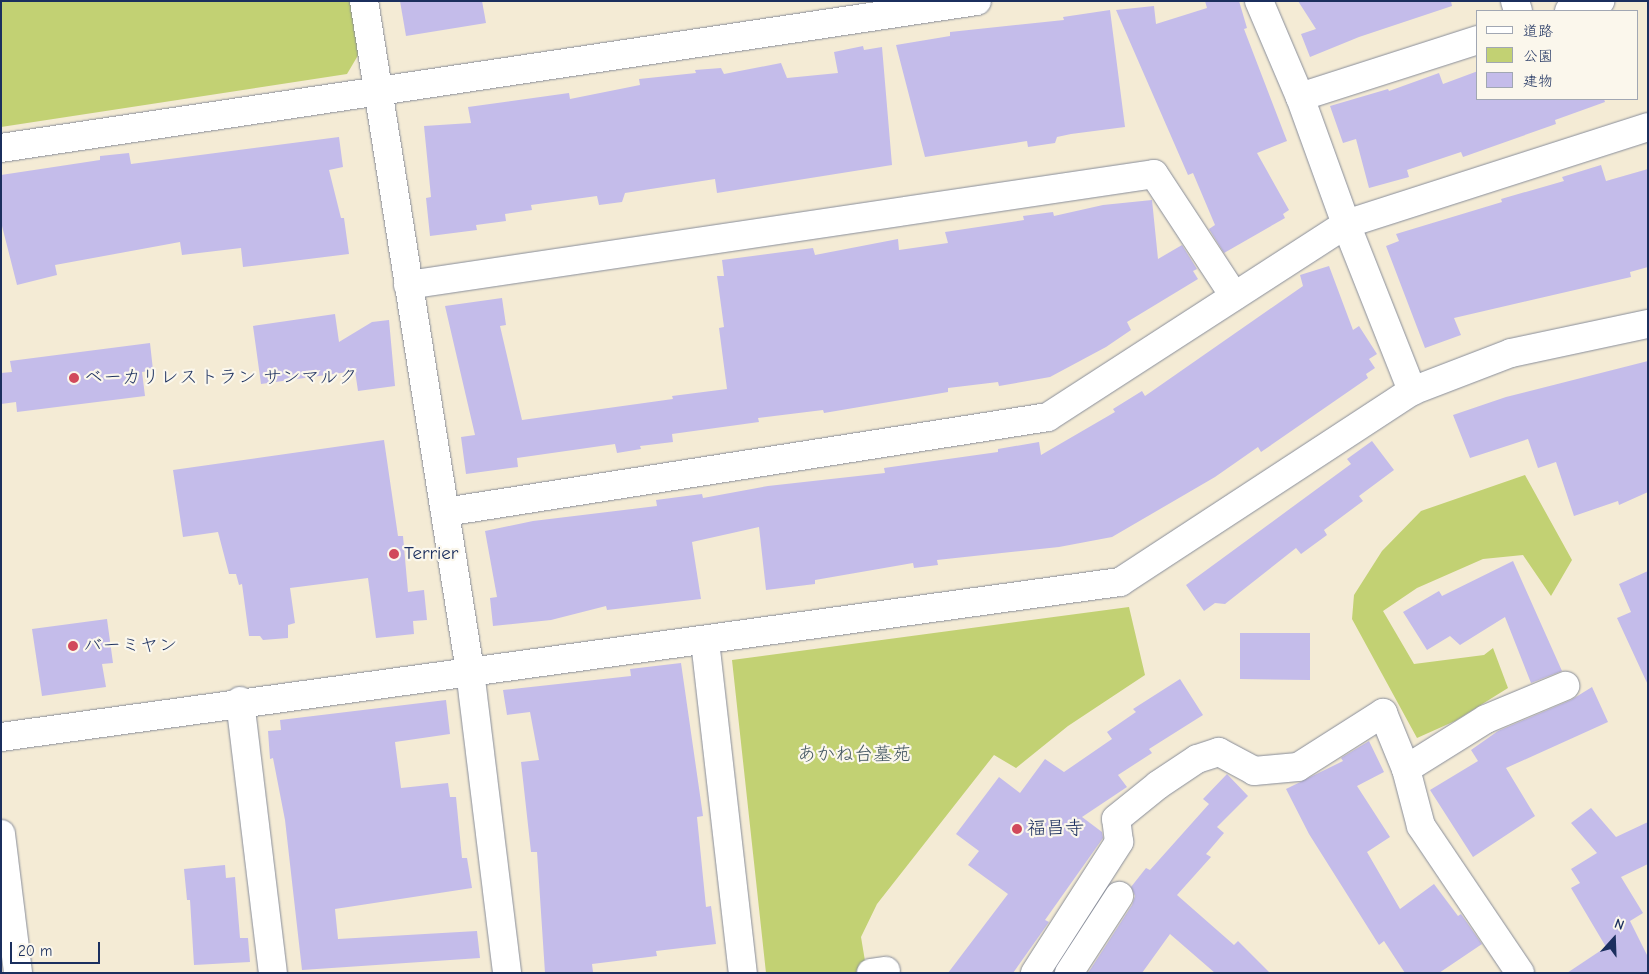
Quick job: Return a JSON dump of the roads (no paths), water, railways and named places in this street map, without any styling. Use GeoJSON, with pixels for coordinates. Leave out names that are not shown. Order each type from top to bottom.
{"type":"FeatureCollection","features":[{"type":"Feature","properties":{"kind":"street"},"geometry":{"type":"LineString","coordinates":[[364,1],[470,671],[507,973]]}},
{"type":"Feature","properties":{"kind":"street"},"geometry":{"type":"LineString","coordinates":[[1,148],[977,1]]}},
{"type":"Feature","properties":{"kind":"street"},"geometry":{"type":"LineString","coordinates":[[1259,1],[1300,97],[1346,224],[1412,391]]}},
{"type":"Feature","properties":{"kind":"street"},"geometry":{"type":"LineString","coordinates":[[1572,10],[1600,1]]}},
{"type":"Feature","properties":{"kind":"street"},"geometry":{"type":"LineString","coordinates":[[1300,97],[1476,41]]}},
{"type":"Feature","properties":{"kind":"street"},"geometry":{"type":"LineString","coordinates":[[445,512],[1048,417],[1346,224],[1648,127]]}},
{"type":"Feature","properties":{"kind":"street"},"geometry":{"type":"LineString","coordinates":[[408,285],[1154,174],[1234,296]]}},
{"type":"Feature","properties":{"kind":"street"},"geometry":{"type":"LineString","coordinates":[[1,737],[240,701],[705,641],[1120,582],[1412,391],[1511,353],[1648,324]]}},
{"type":"Feature","properties":{"kind":"street"},"geometry":{"type":"LineString","coordinates":[[705,641],[743,973]]}},
{"type":"Feature","properties":{"kind":"street"},"geometry":{"type":"LineString","coordinates":[[1406,769],[1486,719],[1565,686]]}},
{"type":"Feature","properties":{"kind":"street"},"geometry":{"type":"LineString","coordinates":[[240,701],[273,973]]}},
{"type":"Feature","properties":{"kind":"street"},"geometry":{"type":"LineString","coordinates":[[1035,973],[1120,842],[1116,819],[1158,785],[1197,759],[1219,752],[1254,771],[1298,767],[1383,714],[1406,769],[1421,826],[1520,973]]}},
{"type":"Feature","properties":{"kind":"street"},"geometry":{"type":"LineString","coordinates":[[1,834],[18,973]]}},
{"type":"Feature","properties":{"kind":"street"},"geometry":{"type":"LineString","coordinates":[[1069,973],[1118,896]]}},
{"type":"Feature","properties":{"kind":"place","name":"ベーカリレストラン サンマルク"},"geometry":{"type":"Point","coordinates":[74,378]}},
{"type":"Feature","properties":{"kind":"place","name":"Terrier"},"geometry":{"type":"Point","coordinates":[394,554]}},
{"type":"Feature","properties":{"kind":"place","name":"バーミヤン"},"geometry":{"type":"Point","coordinates":[73,646]}},
{"type":"Feature","properties":{"kind":"place","name":"福昌寺"},"geometry":{"type":"Point","coordinates":[1017,829]}},
{"type":"Feature","properties":{"kind":"park label","name":"あかね台墓苑"},"geometry":{"type":"Point","coordinates":[854,755]}}]}
